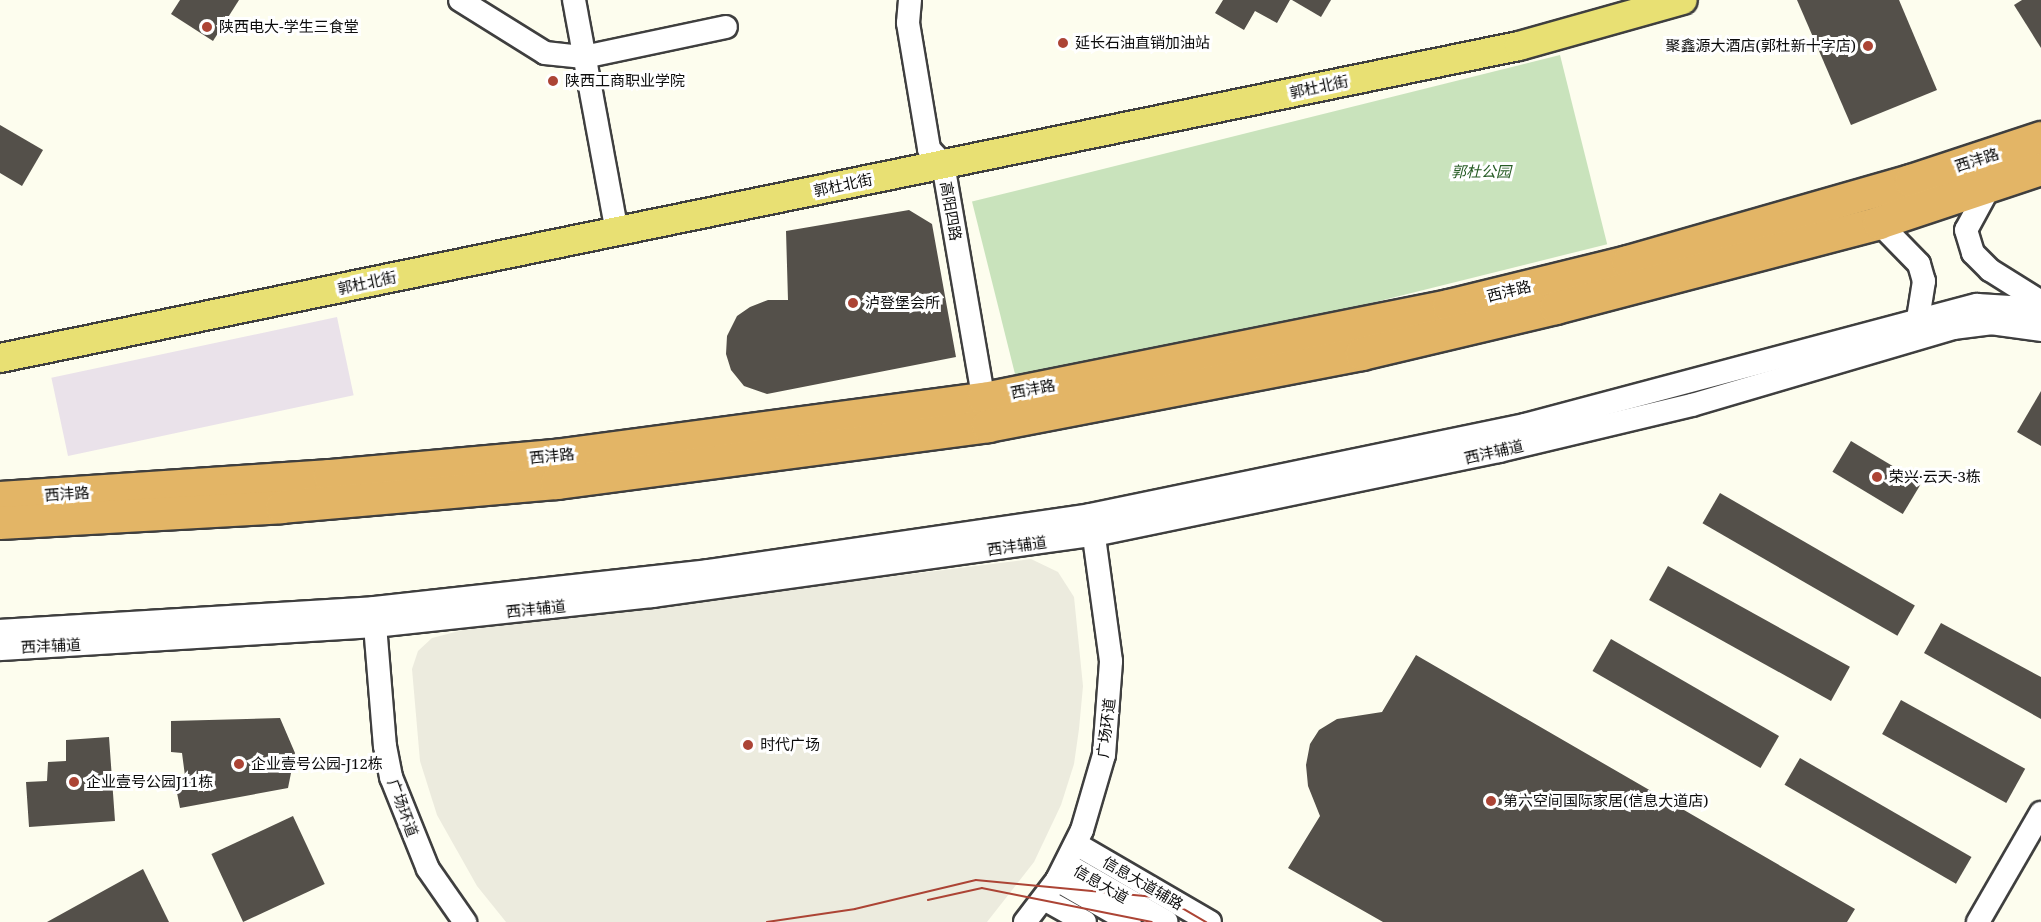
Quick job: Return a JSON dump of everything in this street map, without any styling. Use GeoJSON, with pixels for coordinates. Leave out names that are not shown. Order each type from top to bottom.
{"type":"FeatureCollection","features":[{"type":"Feature","properties":{"kind":"highway","name":"西沣路"},"geometry":{"type":"LineString","coordinates":[[0,498],[330,477],[986,413],[1449,306],[1628,262],[1911,182],[2041,138]]}},
{"type":"Feature","properties":{"kind":"highway","name":"西沣路"},"geometry":{"type":"LineString","coordinates":[[0,523],[282,507],[557,483],[1362,354],[1556,308],[1879,223],[2041,169]]}},
{"type":"Feature","properties":{"kind":"main road","name":"郭杜北街"},"geometry":{"type":"LineString","coordinates":[[0,358],[616,223],[936,157],[1515,30],[1634,0]]}},
{"type":"Feature","properties":{"kind":"main road","name":"郭杜北街"},"geometry":{"type":"LineString","coordinates":[[936,157],[1519,46],[1683,0]]}},
{"type":"Feature","properties":{"kind":"main road","name":"郭杜北街"},"geometry":{"type":"LineString","coordinates":[[0,342],[616,223]]}},
{"type":"Feature","properties":{"kind":"street"},"geometry":{"type":"LineString","coordinates":[[460,0],[545,53],[584,57],[726,27]]}},
{"type":"Feature","properties":{"kind":"street"},"geometry":{"type":"LineString","coordinates":[[574,0],[616,223]]}},
{"type":"Feature","properties":{"kind":"street","name":"高阳四路"},"geometry":{"type":"LineString","coordinates":[[910,0],[908,23],[986,413]]}},
{"type":"Feature","properties":{"kind":"street"},"geometry":{"type":"LineString","coordinates":[[1990,186],[1966,230],[1973,253],[1990,270],[2041,302]]}},
{"type":"Feature","properties":{"kind":"street"},"geometry":{"type":"LineString","coordinates":[[1879,223],[1919,264],[1924,281],[1918,318]]}},
{"type":"Feature","properties":{"kind":"street","name":"西沣辅道"},"geometry":{"type":"LineString","coordinates":[[1092,525],[1525,425],[1918,318],[1977,305],[2041,309]]}},
{"type":"Feature","properties":{"kind":"street","name":"西沣辅道"},"geometry":{"type":"LineString","coordinates":[[0,649],[375,617],[708,572],[1092,525],[1510,448],[1692,405],[1953,328],[2014,324],[2041,330]]}},
{"type":"Feature","properties":{"kind":"street","name":"广场环道"},"geometry":{"type":"LineString","coordinates":[[1025,922],[1061,872],[1104,755],[1111,697],[1111,661],[1092,525]]}},
{"type":"Feature","properties":{"kind":"street","name":"西沣辅道"},"geometry":{"type":"LineString","coordinates":[[0,631],[375,617]]}},
{"type":"Feature","properties":{"kind":"street","name":"广场环道"},"geometry":{"type":"LineString","coordinates":[[375,617],[385,746],[391,777],[428,869],[465,922]]}},
{"type":"Feature","properties":{"kind":"street"},"geometry":{"type":"LineString","coordinates":[[1978,922],[2041,813]]}},
{"type":"Feature","properties":{"kind":"street"},"geometry":{"type":"LineString","coordinates":[[1061,872],[1085,922]]}},
{"type":"Feature","properties":{"kind":"street","name":"信息大道"},"geometry":{"type":"LineString","coordinates":[[1061,872],[1130,922]]}},
{"type":"Feature","properties":{"kind":"street","name":"信息大道"},"geometry":{"type":"LineString","coordinates":[[1061,872],[1167,922]]}},
{"type":"Feature","properties":{"kind":"street","name":"信息大道辅路"},"geometry":{"type":"LineString","coordinates":[[1061,872],[1210,922]]}},
{"type":"Feature","properties":{"kind":"shaded area"},"geometry":{"type":"Polygon","coordinates":[[[337,317],[354,395],[68,456],[51,378],[337,317]]]}},
{"type":"Feature","properties":{"kind":"shaded area","name":"时代广场"},"geometry":{"type":"Polygon","coordinates":[[[1031,559],[1058,572],[1074,597],[1083,686],[1079,729],[1074,764],[1061,805],[1034,862],[987,922],[506,922],[477,886],[437,815],[420,761],[412,669],[418,651],[432,638],[463,630],[1031,559]]]}},
{"type":"Feature","properties":{"kind":"green space","name":"郭杜公园"},"geometry":{"type":"Polygon","coordinates":[[[1560,55],[1607,244],[1019,391],[972,202],[1560,55]]]}},
{"type":"Feature","properties":{"kind":"building","name":"陕西电大-学生三食堂"},"geometry":{"type":"Polygon","coordinates":[[[180,0],[239,0],[213,41],[171,14],[180,0]]]}},
{"type":"Feature","properties":{"kind":"building"},"geometry":{"type":"Polygon","coordinates":[[[1223,0],[1290,0],[1277,23],[1255,11],[1244,30],[1215,13],[1223,0]]]}},
{"type":"Feature","properties":{"kind":"building"},"geometry":{"type":"Polygon","coordinates":[[[1292,0],[1331,0],[1321,17],[1292,0]]]}},
{"type":"Feature","properties":{"kind":"building","name":"聚鑫源大酒店(郭杜新十字店)"},"geometry":{"type":"Polygon","coordinates":[[[1797,0],[1899,0],[1937,90],[1851,125],[1797,0]]]}},
{"type":"Feature","properties":{"kind":"building"},"geometry":{"type":"Polygon","coordinates":[[[2022,0],[2041,0],[2041,48],[2014,5],[2022,0]]]}},
{"type":"Feature","properties":{"kind":"building"},"geometry":{"type":"Polygon","coordinates":[[[0,125],[43,150],[22,186],[0,173],[0,125]]]}},
{"type":"Feature","properties":{"kind":"building","name":"泸登堡会所"},"geometry":{"type":"Polygon","coordinates":[[[909,210],[932,224],[956,357],[767,394],[744,386],[731,370],[726,354],[727,336],[737,316],[750,307],[768,300],[788,300],[786,231],[909,210]]]}},
{"type":"Feature","properties":{"kind":"building"},"geometry":{"type":"Polygon","coordinates":[[[2041,391],[2041,446],[2017,432],[2041,391]]]}},
{"type":"Feature","properties":{"kind":"building","name":"荣兴·云天-3栋"},"geometry":{"type":"Polygon","coordinates":[[[1851,441],[1921,483],[1903,514],[1832,472],[1851,441]]]}},
{"type":"Feature","properties":{"kind":"building"},"geometry":{"type":"Polygon","coordinates":[[[1720,493],[1915,606],[1897,636],[1702,523],[1720,493]]]}},
{"type":"Feature","properties":{"kind":"building"},"geometry":{"type":"Polygon","coordinates":[[[1668,566],[1850,667],[1831,701],[1649,600],[1668,566]]]}},
{"type":"Feature","properties":{"kind":"building"},"geometry":{"type":"Polygon","coordinates":[[[1941,623],[2041,677],[2041,719],[1924,653],[1941,623]]]}},
{"type":"Feature","properties":{"kind":"building"},"geometry":{"type":"Polygon","coordinates":[[[1611,639],[1779,736],[1761,768],[1592,671],[1611,639]]]}},
{"type":"Feature","properties":{"kind":"building","name":"第六空间国际家居(信息大道店)"},"geometry":{"type":"Polygon","coordinates":[[[1416,655],[1855,909],[1847,922],[1383,922],[1288,868],[1320,816],[1308,786],[1306,765],[1310,744],[1319,730],[1337,719],[1382,712],[1416,655]]]}},
{"type":"Feature","properties":{"kind":"building"},"geometry":{"type":"Polygon","coordinates":[[[1901,700],[2025,769],[2006,803],[1882,734],[1901,700]]]}},
{"type":"Feature","properties":{"kind":"building","name":"企业壹号公园-J12栋"},"geometry":{"type":"Polygon","coordinates":[[[280,718],[295,753],[288,788],[180,808],[174,778],[185,776],[182,753],[171,752],[171,721],[280,718]]]}},
{"type":"Feature","properties":{"kind":"building","name":"企业壹号公园J11栋"},"geometry":{"type":"Polygon","coordinates":[[[109,737],[115,821],[29,827],[26,782],[47,781],[48,762],[66,761],[66,740],[109,737]]]}},
{"type":"Feature","properties":{"kind":"building"},"geometry":{"type":"Polygon","coordinates":[[[1800,758],[1971,857],[1956,884],[1784,785],[1800,758]]]}},
{"type":"Feature","properties":{"kind":"building"},"geometry":{"type":"Polygon","coordinates":[[[293,816],[325,884],[243,922],[211,854],[293,816]]]}},
{"type":"Feature","properties":{"kind":"building"},"geometry":{"type":"Polygon","coordinates":[[[143,869],[169,922],[47,922],[143,869]]]}},
{"type":"Feature","properties":{"kind":"tram line"},"geometry":{"type":"LineString","coordinates":[[767,922],[855,909],[976,880],[1165,898],[1206,922]]}},
{"type":"Feature","properties":{"kind":"tram line"},"geometry":{"type":"LineString","coordinates":[[928,900],[982,888],[1152,922]]}},
{"type":"Feature","properties":{"kind":"place","name":"陕西电大-学生三食堂"},"geometry":{"type":"Point","coordinates":[207,27]}},
{"type":"Feature","properties":{"kind":"place","name":"延长石油直销加油站"},"geometry":{"type":"Point","coordinates":[1063,43]}},
{"type":"Feature","properties":{"kind":"place","name":"聚鑫源大酒店(郭杜新十字店)"},"geometry":{"type":"Point","coordinates":[1868,46]}},
{"type":"Feature","properties":{"kind":"place","name":"陕西工商职业学院"},"geometry":{"type":"Point","coordinates":[553,81]}},
{"type":"Feature","properties":{"kind":"place","name":"泸登堡会所"},"geometry":{"type":"Point","coordinates":[853,303]}},
{"type":"Feature","properties":{"kind":"place","name":"荣兴·云天-3栋"},"geometry":{"type":"Point","coordinates":[1877,477]}},
{"type":"Feature","properties":{"kind":"place","name":"时代广场"},"geometry":{"type":"Point","coordinates":[748,745]}},
{"type":"Feature","properties":{"kind":"place","name":"企业壹号公园-J12栋"},"geometry":{"type":"Point","coordinates":[239,764]}},
{"type":"Feature","properties":{"kind":"place","name":"企业壹号公园J11栋"},"geometry":{"type":"Point","coordinates":[74,782]}},
{"type":"Feature","properties":{"kind":"place","name":"第六空间国际家居(信息大道店)"},"geometry":{"type":"Point","coordinates":[1491,801]}}]}
